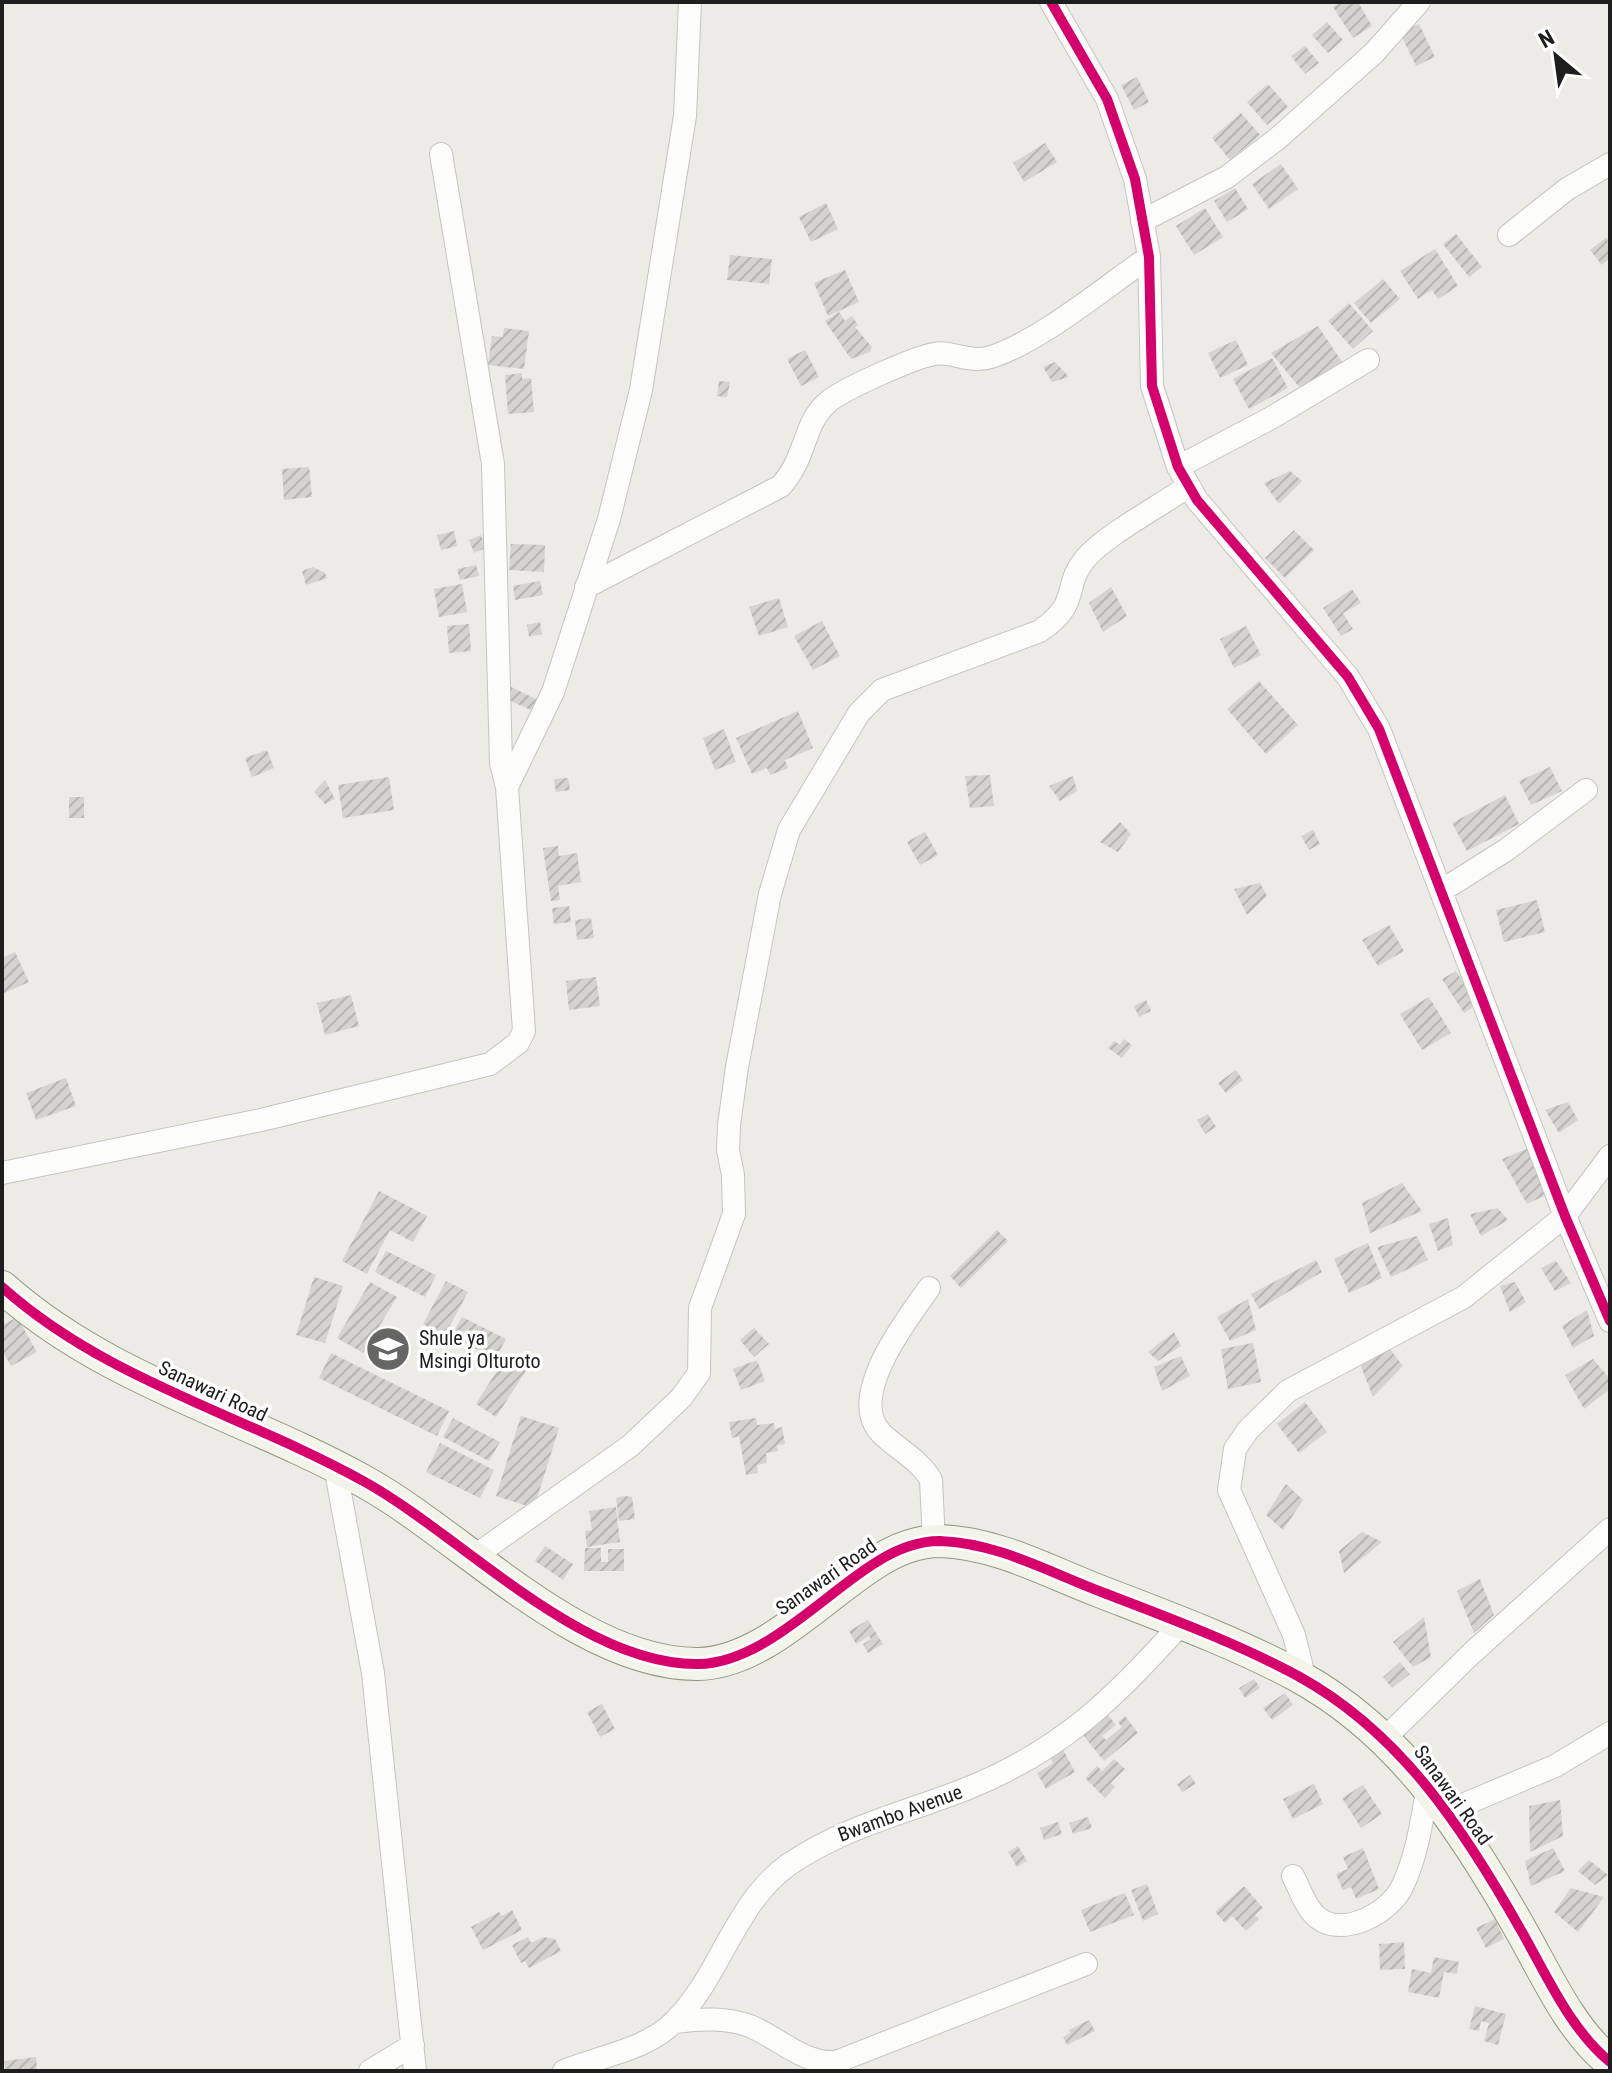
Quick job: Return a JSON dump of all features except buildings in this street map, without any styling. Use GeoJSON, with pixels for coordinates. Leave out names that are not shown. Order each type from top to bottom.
{"type":"FeatureCollection","features":[{"type":"Feature","properties":{"kind":"street"},"geometry":{"type":"LineString","coordinates":[[507,787],[553,692],[609,519],[641,390],[685,116],[690,2]]}},
{"type":"Feature","properties":{"kind":"street"},"geometry":{"type":"LineString","coordinates":[[1051,2],[1107,99],[1135,179],[1149,257],[1152,386],[1178,467],[1187,487],[1348,677],[1364,702],[1384,742],[1565,1216],[1610,1321]]}},
{"type":"Feature","properties":{"kind":"street"},"geometry":{"type":"LineString","coordinates":[[1142,221],[1227,177],[1277,139],[1374,53],[1419,2]]}},
{"type":"Feature","properties":{"kind":"street"},"geometry":{"type":"LineString","coordinates":[[2,1173],[261,1120],[490,1064],[507,1054],[524,1031],[507,787],[501,763],[493,464],[441,154]]}},
{"type":"Feature","properties":{"kind":"street"},"geometry":{"type":"LineString","coordinates":[[1509,235],[1567,189],[1610,164]]}},
{"type":"Feature","properties":{"kind":"street"},"geometry":{"type":"LineString","coordinates":[[586,587],[781,486],[799,465],[813,419],[831,398],[936,353],[964,360],[993,357],[1039,332],[1149,257]]}},
{"type":"Feature","properties":{"kind":"street"},"geometry":{"type":"LineString","coordinates":[[1178,467],[1271,418],[1368,360]]}},
{"type":"Feature","properties":{"kind":"street"},"geometry":{"type":"LineString","coordinates":[[472,1558],[630,1446],[681,1398],[699,1373],[700,1308],[734,1214],[733,1175],[728,1150],[729,1125],[770,894],[789,830],[859,713],[882,690],[1048,625],[1064,612],[1084,560],[1187,487]]}},
{"type":"Feature","properties":{"kind":"street"},"geometry":{"type":"LineString","coordinates":[[1441,891],[1506,850],[1586,790]]}},
{"type":"Feature","properties":{"kind":"street"},"geometry":{"type":"LineString","coordinates":[[1305,1680],[1294,1635],[1229,1490],[1235,1449],[1248,1430],[1288,1391],[1464,1297],[1565,1216],[1610,1156]]}},
{"type":"Feature","properties":{"kind":"street","name":"Sanawari Road"},"geometry":{"type":"LineString","coordinates":[[2,1287],[52,1327],[115,1364],[218,1416],[335,1466],[390,1496],[534,1601],[622,1647],[666,1661],[694,1664],[746,1652],[893,1552],[934,1541],[1010,1555],[1181,1624],[1305,1680],[1347,1706],[1385,1738],[1437,1799],[1577,2025],[1610,2062]]}},
{"type":"Feature","properties":{"kind":"street"},"geometry":{"type":"LineString","coordinates":[[929,1288],[888,1351],[873,1385],[870,1405],[871,1419],[880,1432],[931,1480],[934,1541]]}},
{"type":"Feature","properties":{"kind":"street"},"geometry":{"type":"LineString","coordinates":[[335,1466],[374,1687],[415,2071]]}},
{"type":"Feature","properties":{"kind":"street"},"geometry":{"type":"LineString","coordinates":[[1385,1738],[1472,1653],[1610,1529]]}},
{"type":"Feature","properties":{"kind":"street","name":"Bwambo Avenue"},"geometry":{"type":"LineString","coordinates":[[564,2071],[639,2045],[674,2022],[695,1995],[741,1918],[785,1868],[844,1831],[969,1788],[1069,1735],[1129,1683],[1181,1624]]}},
{"type":"Feature","properties":{"kind":"street"},"geometry":{"type":"LineString","coordinates":[[1293,1876],[1311,1911],[1320,1920],[1339,1925],[1359,1923],[1394,1900],[1437,1799],[1555,1766],[1610,1733]]}},
{"type":"Feature","properties":{"kind":"street"},"geometry":{"type":"LineString","coordinates":[[674,2022],[705,2019],[738,2023],[811,2060],[836,2062],[1086,1964]]}},
{"type":"Feature","properties":{"kind":"street"},"geometry":{"type":"LineString","coordinates":[[370,2071],[413,2045]]}},
{"type":"Feature","properties":{"kind":"cycle path"},"geometry":{"type":"LineString","coordinates":[[1051,2],[1107,99],[1135,179],[1149,257],[1152,386],[1178,467],[1197,500],[1348,677],[1379,729],[1565,1216],[1610,1321]]}},
{"type":"Feature","properties":{"kind":"cycle path"},"geometry":{"type":"LineString","coordinates":[[2,1287],[43,1320],[86,1348],[178,1395],[272,1436],[365,1482],[567,1621],[610,1644],[654,1659],[698,1664],[722,1661],[746,1652],[791,1625],[883,1558],[898,1550],[931,1541],[961,1543],[1002,1552],[1250,1652],[1335,1699],[1400,1755],[1478,1857],[1571,2018],[1610,2062]]}},
{"type":"Feature","properties":{"kind":"place","name":"Shule ya Msingi Olturoto"},"geometry":{"type":"Point","coordinates":[388,1349]}}]}
